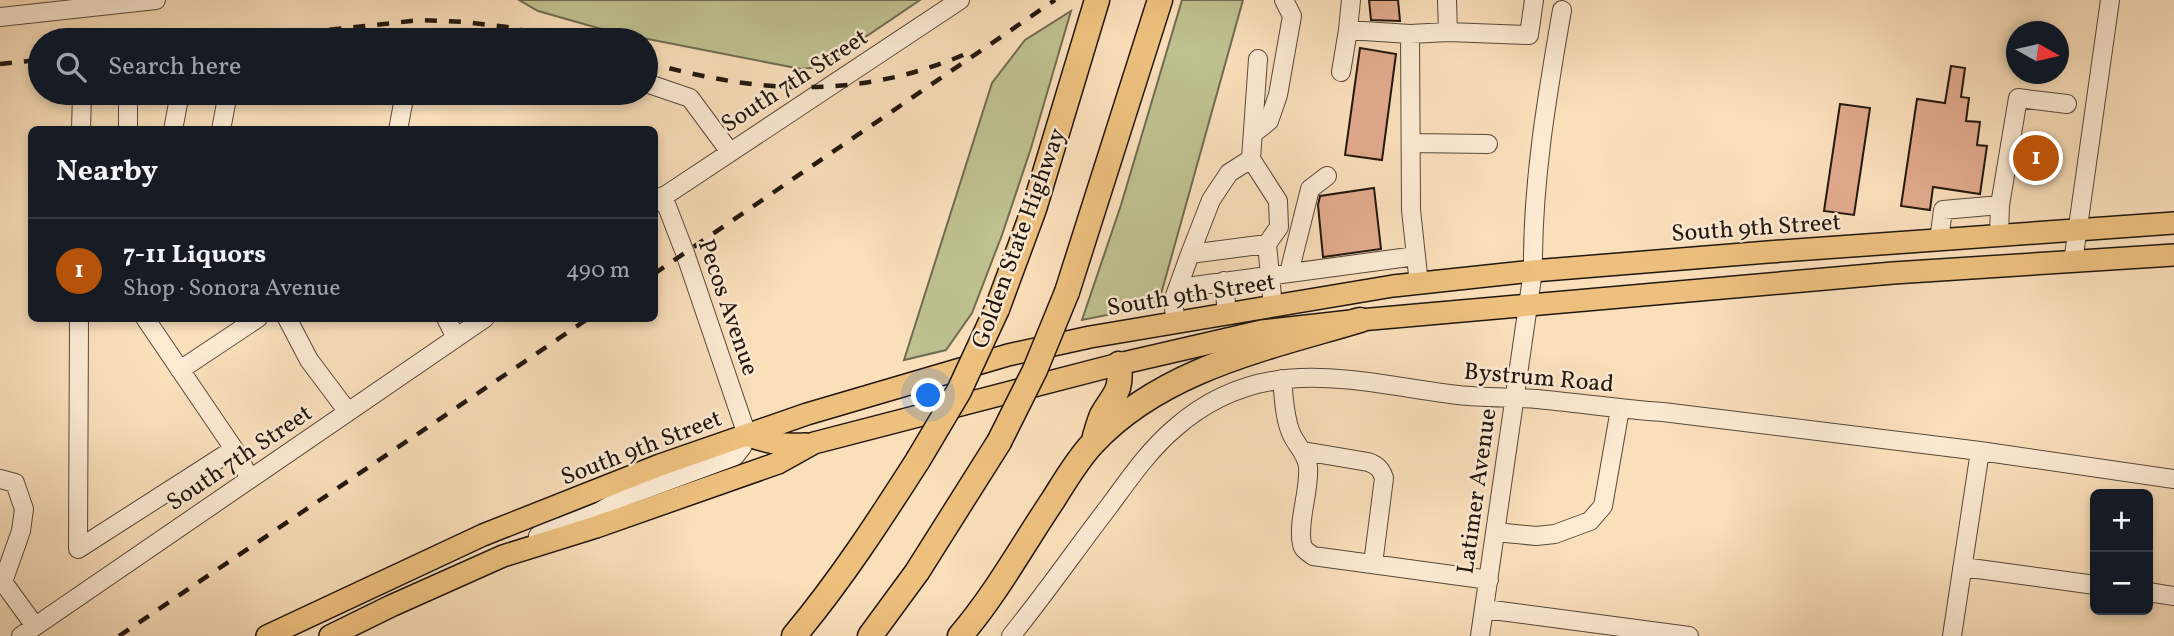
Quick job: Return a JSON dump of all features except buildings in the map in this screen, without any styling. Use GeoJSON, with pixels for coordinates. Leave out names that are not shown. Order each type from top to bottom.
{"type":"FeatureCollection","features":[{"type":"Feature","properties":{"kind":"highway","name":"Golden State Highway"},"geometry":{"type":"LineString","coordinates":[[794,636],[820,606],[858,553],[959,391],[997,309],[1034,209],[1097,0]]}},
{"type":"Feature","properties":{"kind":"highway"},"geometry":{"type":"LineString","coordinates":[[870,636],[918,572],[999,442],[1035,370],[1067,292],[1160,0]]}},
{"type":"Feature","properties":{"kind":"highway"},"geometry":{"type":"LineString","coordinates":[[960,636],[995,591],[1092,444],[1110,427],[1154,395],[1183,379],[1235,358],[1360,320]]}},
{"type":"Feature","properties":{"kind":"highway"},"geometry":{"type":"LineString","coordinates":[[1092,444],[1101,417],[1117,394],[1121,380],[1119,364]]}},
{"type":"Feature","properties":{"kind":"main road","name":"South 9th Street"},"geometry":{"type":"LineString","coordinates":[[281,633],[483,535],[660,465],[807,414],[931,377],[1009,355],[1090,337],[1419,284],[1533,271],[2174,223]]}},
{"type":"Feature","properties":{"kind":"main road","name":"South 9th Street"},"geometry":{"type":"LineString","coordinates":[[330,636],[503,556],[596,527],[778,463],[814,443],[1119,364],[1262,331],[1893,273],[2174,255]]}},
{"type":"Feature","properties":{"kind":"main road"},"geometry":{"type":"LineString","coordinates":[[1090,337],[1103,342],[1119,364]]}},
{"type":"Feature","properties":{"kind":"main road"},"geometry":{"type":"LineString","coordinates":[[747,435],[765,443],[814,443]]}},
{"type":"Feature","properties":{"kind":"street"},"geometry":{"type":"LineString","coordinates":[[0,17],[81,4],[156,0]]}},
{"type":"Feature","properties":{"kind":"street","name":"South 7th Street"},"geometry":{"type":"LineString","coordinates":[[659,200],[960,0]]}},
{"type":"Feature","properties":{"kind":"street"},"geometry":{"type":"LineString","coordinates":[[1254,133],[1269,121],[1278,95],[1292,16],[1284,0]]}},
{"type":"Feature","properties":{"kind":"street"},"geometry":{"type":"LineString","coordinates":[[1341,72],[1351,0]]}},
{"type":"Feature","properties":{"kind":"street"},"geometry":{"type":"LineString","coordinates":[[1447,0],[1448,32]]}},
{"type":"Feature","properties":{"kind":"street"},"geometry":{"type":"LineString","coordinates":[[1348,30],[1410,34],[1448,32],[1529,35],[1534,0]]}},
{"type":"Feature","properties":{"kind":"street"},"geometry":{"type":"LineString","coordinates":[[2073,262],[2110,0]]}},
{"type":"Feature","properties":{"kind":"street","name":"Latimer Avenue"},"geometry":{"type":"LineString","coordinates":[[1480,636],[1533,271],[1532,224],[1552,65],[1562,10]]}},
{"type":"Feature","properties":{"kind":"street"},"geometry":{"type":"LineString","coordinates":[[1410,34],[1411,210],[1419,284]]}},
{"type":"Feature","properties":{"kind":"street"},"geometry":{"type":"LineString","coordinates":[[1258,59],[1251,159],[1278,201],[1279,227],[1267,244],[1273,307]]}},
{"type":"Feature","properties":{"kind":"street"},"geometry":{"type":"LineString","coordinates":[[658,87],[690,98],[730,152]]}},
{"type":"Feature","properties":{"kind":"street"},"geometry":{"type":"LineString","coordinates":[[1999,236],[2000,205],[2018,98],[2067,104]]}},
{"type":"Feature","properties":{"kind":"street"},"geometry":{"type":"LineString","coordinates":[[81,126],[82,105]]}},
{"type":"Feature","properties":{"kind":"street"},"geometry":{"type":"LineString","coordinates":[[128,105],[128,126]]}},
{"type":"Feature","properties":{"kind":"street"},"geometry":{"type":"LineString","coordinates":[[174,126],[178,105]]}},
{"type":"Feature","properties":{"kind":"street"},"geometry":{"type":"LineString","coordinates":[[222,126],[226,105]]}},
{"type":"Feature","properties":{"kind":"street"},"geometry":{"type":"LineString","coordinates":[[399,126],[403,105]]}},
{"type":"Feature","properties":{"kind":"street"},"geometry":{"type":"LineString","coordinates":[[1411,143],[1488,144]]}},
{"type":"Feature","properties":{"kind":"street"},"geometry":{"type":"LineString","coordinates":[[1176,323],[1173,301],[1211,200],[1229,173],[1251,159]]}},
{"type":"Feature","properties":{"kind":"street"},"geometry":{"type":"LineString","coordinates":[[1289,273],[1310,189],[1327,176]]}},
{"type":"Feature","properties":{"kind":"street","name":"Pecos Avenue"},"geometry":{"type":"LineString","coordinates":[[659,200],[685,253],[747,435]]}},
{"type":"Feature","properties":{"kind":"street"},"geometry":{"type":"LineString","coordinates":[[1940,240],[1943,210],[2000,205]]}},
{"type":"Feature","properties":{"kind":"street"},"geometry":{"type":"LineString","coordinates":[[1190,254],[1267,244]]}},
{"type":"Feature","properties":{"kind":"street"},"geometry":{"type":"LineString","coordinates":[[1178,288],[1416,256]]}},
{"type":"Feature","properties":{"kind":"street"},"geometry":{"type":"LineString","coordinates":[[1224,281],[1227,315]]}},
{"type":"Feature","properties":{"kind":"street"},"geometry":{"type":"LineString","coordinates":[[79,322],[78,550],[234,449]]}},
{"type":"Feature","properties":{"kind":"street"},"geometry":{"type":"LineString","coordinates":[[148,322],[234,449],[250,479]]}},
{"type":"Feature","properties":{"kind":"street"},"geometry":{"type":"LineString","coordinates":[[180,370],[251,322]]}},
{"type":"Feature","properties":{"kind":"street"},"geometry":{"type":"LineString","coordinates":[[289,322],[309,360],[348,412]]}},
{"type":"Feature","properties":{"kind":"street"},"geometry":{"type":"LineString","coordinates":[[448,322],[456,338]]}},
{"type":"Feature","properties":{"kind":"street","name":"South 7th Street"},"geometry":{"type":"LineString","coordinates":[[28,631],[479,322]]}},
{"type":"Feature","properties":{"kind":"street","name":"Bystrum Road"},"geometry":{"type":"LineString","coordinates":[[1011,636],[1147,455],[1174,429],[1196,411],[1223,396],[1254,384],[1282,379],[1312,376],[1348,379],[1460,395],[1677,413],[1980,451],[2174,479]]}},
{"type":"Feature","properties":{"kind":"street"},"geometry":{"type":"LineString","coordinates":[[1282,379],[1291,432],[1308,465],[1302,531],[1305,550],[1313,556],[1489,580]]}},
{"type":"Feature","properties":{"kind":"street"},"geometry":{"type":"LineString","coordinates":[[1495,532],[1530,536],[1555,534],[1590,521],[1603,506],[1620,410]]}},
{"type":"Feature","properties":{"kind":"street"},"geometry":{"type":"LineString","coordinates":[[503,556],[534,537],[599,512],[624,497],[735,456],[747,435]]}},
{"type":"Feature","properties":{"kind":"street"},"geometry":{"type":"LineString","coordinates":[[1303,451],[1368,462],[1382,470],[1384,478],[1373,564]]}},
{"type":"Feature","properties":{"kind":"street"},"geometry":{"type":"LineString","coordinates":[[1952,636],[1980,451]]}},
{"type":"Feature","properties":{"kind":"street"},"geometry":{"type":"LineString","coordinates":[[0,479],[15,483],[24,509],[21,531],[1,583],[28,631]]}},
{"type":"Feature","properties":{"kind":"street"},"geometry":{"type":"LineString","coordinates":[[1963,568],[2090,584]]}},
{"type":"Feature","properties":{"kind":"street"},"geometry":{"type":"LineString","coordinates":[[2153,593],[2174,596]]}},
{"type":"Feature","properties":{"kind":"street"},"geometry":{"type":"LineString","coordinates":[[1485,609],[1689,636]]}},
{"type":"Feature","properties":{"kind":"green space"},"geometry":{"type":"Polygon","coordinates":[[[519,0],[920,0],[821,67],[801,69],[658,41],[658,28],[598,28],[538,11],[519,0]]]}},
{"type":"Feature","properties":{"kind":"green space"},"geometry":{"type":"Polygon","coordinates":[[[1182,0],[1243,0],[1158,305],[1082,320],[1121,205],[1182,0]]]}},
{"type":"Feature","properties":{"kind":"green space"},"geometry":{"type":"Polygon","coordinates":[[[1071,11],[1031,148],[972,313],[946,350],[904,360],[992,83],[1025,40],[1071,11]]]}},
{"type":"Feature","properties":{"kind":"railway"},"geometry":{"type":"LineString","coordinates":[[658,271],[1055,0]]}},
{"type":"Feature","properties":{"kind":"railway"},"geometry":{"type":"LineString","coordinates":[[346,28],[421,20],[512,28]]}},
{"type":"Feature","properties":{"kind":"railway"},"geometry":{"type":"LineString","coordinates":[[658,65],[729,81],[808,87],[887,79],[968,53]]}},
{"type":"Feature","properties":{"kind":"railway"},"geometry":{"type":"LineString","coordinates":[[0,64],[28,61]]}},
{"type":"Feature","properties":{"kind":"railway"},"geometry":{"type":"LineString","coordinates":[[119,636],[583,322]]}},
{"type":"Feature","properties":{"kind":"place","name":"7-11 Liquors"},"geometry":{"type":"Point","coordinates":[2036,158]}}]}
